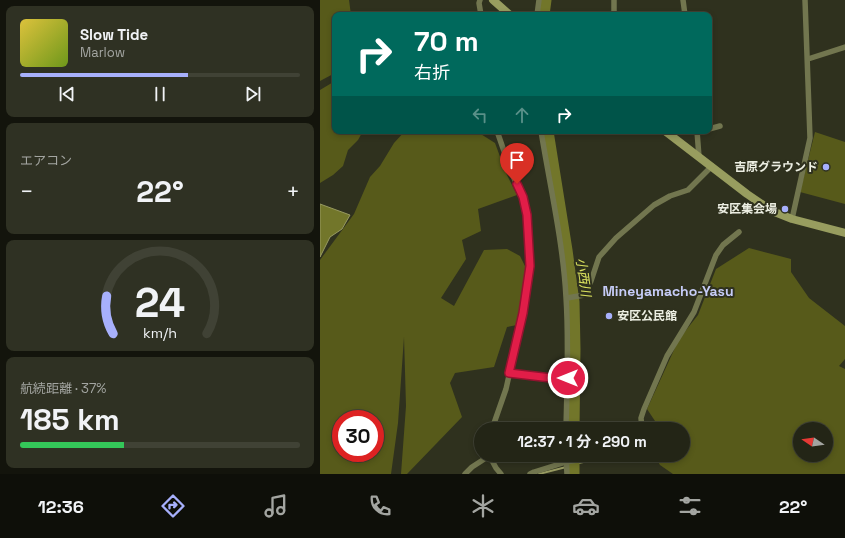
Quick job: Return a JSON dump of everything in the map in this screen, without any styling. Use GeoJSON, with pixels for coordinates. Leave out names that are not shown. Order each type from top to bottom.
{"type":"FeatureCollection","features":[{"type":"Feature","properties":{"kind":"street"},"geometry":{"type":"LineString","coordinates":[[480,0],[480,12]]}},
{"type":"Feature","properties":{"kind":"street"},"geometry":{"type":"LineString","coordinates":[[493,0],[507,12]]}},
{"type":"Feature","properties":{"kind":"street"},"geometry":{"type":"LineString","coordinates":[[537,12],[539,0]]}},
{"type":"Feature","properties":{"kind":"street"},"geometry":{"type":"LineString","coordinates":[[614,0],[614,12]]}},
{"type":"Feature","properties":{"kind":"street"},"geometry":{"type":"LineString","coordinates":[[683,0],[685,12]]}},
{"type":"Feature","properties":{"kind":"street"},"geometry":{"type":"LineString","coordinates":[[792,219],[810,138],[805,0]]}},
{"type":"Feature","properties":{"kind":"street"},"geometry":{"type":"LineString","coordinates":[[808,60],[845,47]]}},
{"type":"Feature","properties":{"kind":"street"},"geometry":{"type":"LineString","coordinates":[[712,129],[720,126]]}},
{"type":"Feature","properties":{"kind":"street"},"geometry":{"type":"LineString","coordinates":[[494,422],[506,389],[523,313],[530,266],[527,215],[523,197],[512,174],[498,134]]}},
{"type":"Feature","properties":{"kind":"street"},"geometry":{"type":"LineString","coordinates":[[541,134],[563,267],[566,298],[568,380],[566,422]]}},
{"type":"Feature","properties":{"kind":"street"},"geometry":{"type":"LineString","coordinates":[[669,134],[772,211],[792,219],[845,232]]}},
{"type":"Feature","properties":{"kind":"street"},"geometry":{"type":"LineString","coordinates":[[699,134],[699,157]]}},
{"type":"Feature","properties":{"kind":"street"},"geometry":{"type":"LineString","coordinates":[[566,298],[584,295],[591,282],[599,257],[616,238],[654,205],[688,190],[712,166]]}},
{"type":"Feature","properties":{"kind":"street"},"geometry":{"type":"LineString","coordinates":[[641,422],[644,409],[667,356],[694,312],[716,256],[723,245],[739,232]]}},
{"type":"Feature","properties":{"kind":"street"},"geometry":{"type":"LineString","coordinates":[[509,373],[568,380]]}},
{"type":"Feature","properties":{"kind":"street"},"geometry":{"type":"LineString","coordinates":[[465,474],[480,462]]}},
{"type":"Feature","properties":{"kind":"street"},"geometry":{"type":"LineString","coordinates":[[492,462],[501,474]]}},
{"type":"Feature","properties":{"kind":"street"},"geometry":{"type":"LineString","coordinates":[[530,474],[566,462],[567,474]]}},
{"type":"Feature","properties":{"kind":"shaded area"},"geometry":{"type":"Polygon","coordinates":[[[320,0],[349,0],[351,12],[332,12],[332,75],[320,81],[320,0]]]}},
{"type":"Feature","properties":{"kind":"shaded area"},"geometry":{"type":"Polygon","coordinates":[[[332,83],[332,134],[361,134],[358,140],[348,150],[343,166],[333,175],[320,183],[320,90],[332,83]]]}},
{"type":"Feature","properties":{"kind":"shaded area","name":"吉原グラウンド"},"geometry":{"type":"Polygon","coordinates":[[[815,132],[845,142],[845,204],[800,192],[815,132]]]}},
{"type":"Feature","properties":{"kind":"shaded area"},"geometry":{"type":"Polygon","coordinates":[[[402,134],[481,134],[495,143],[506,173],[517,195],[478,209],[481,231],[462,240],[466,259],[441,298],[454,306],[484,250],[507,249],[520,256],[526,268],[524,289],[517,325],[507,327],[494,367],[455,373],[450,383],[462,417],[407,474],[401,474],[406,406],[404,337],[398,423],[391,474],[320,474],[320,260],[354,214],[370,177],[380,166],[394,143],[402,134]]]}},
{"type":"Feature","properties":{"kind":"shaded area"},"geometry":{"type":"Polygon","coordinates":[[[320,204],[350,215],[342,229],[330,237],[320,257],[320,204]]]}},
{"type":"Feature","properties":{"kind":"shaded area"},"geometry":{"type":"Polygon","coordinates":[[[749,248],[791,259],[791,272],[809,298],[845,326],[845,359],[839,366],[845,369],[845,474],[673,474],[660,465],[658,462],[690,462],[690,422],[656,422],[647,409],[679,339],[698,315],[716,269],[749,248]]]}},
{"type":"Feature","properties":{"kind":"waterway","name":"小西川"},"geometry":{"type":"LineString","coordinates":[[544,12],[546,0]]}},
{"type":"Feature","properties":{"kind":"waterway","name":"小西川"},"geometry":{"type":"LineString","coordinates":[[548,134],[574,302],[574,422]]}},
{"type":"Feature","properties":{"kind":"waterway","name":"小西川"},"geometry":{"type":"LineString","coordinates":[[574,462],[574,474]]}},
{"type":"Feature","properties":{"kind":"waterway"},"geometry":{"type":"LineString","coordinates":[[574,464],[583,462]]}},
{"type":"Feature","properties":{"kind":"waterway"},"geometry":{"type":"LineString","coordinates":[[539,474],[574,465]]}},
{"type":"Feature","properties":{"kind":"place","name":"吉原グラウンド"},"geometry":{"type":"Point","coordinates":[826,167]}},
{"type":"Feature","properties":{"kind":"place","name":"安区集会場"},"geometry":{"type":"Point","coordinates":[785,209]}},
{"type":"Feature","properties":{"kind":"place","name":"安区公民館"},"geometry":{"type":"Point","coordinates":[609,316]}},
{"type":"Feature","properties":{"kind":"district","name":"Mineyamacho-Yasu"},"geometry":{"type":"Point","coordinates":[668,291]}},
{"type":"Feature","properties":{"kind":"route"},"geometry":{"type":"LineString","coordinates":[[517,184],[523,197],[527,215],[530,266],[523,313],[509,373],[568,380],[568,378]]}}]}
